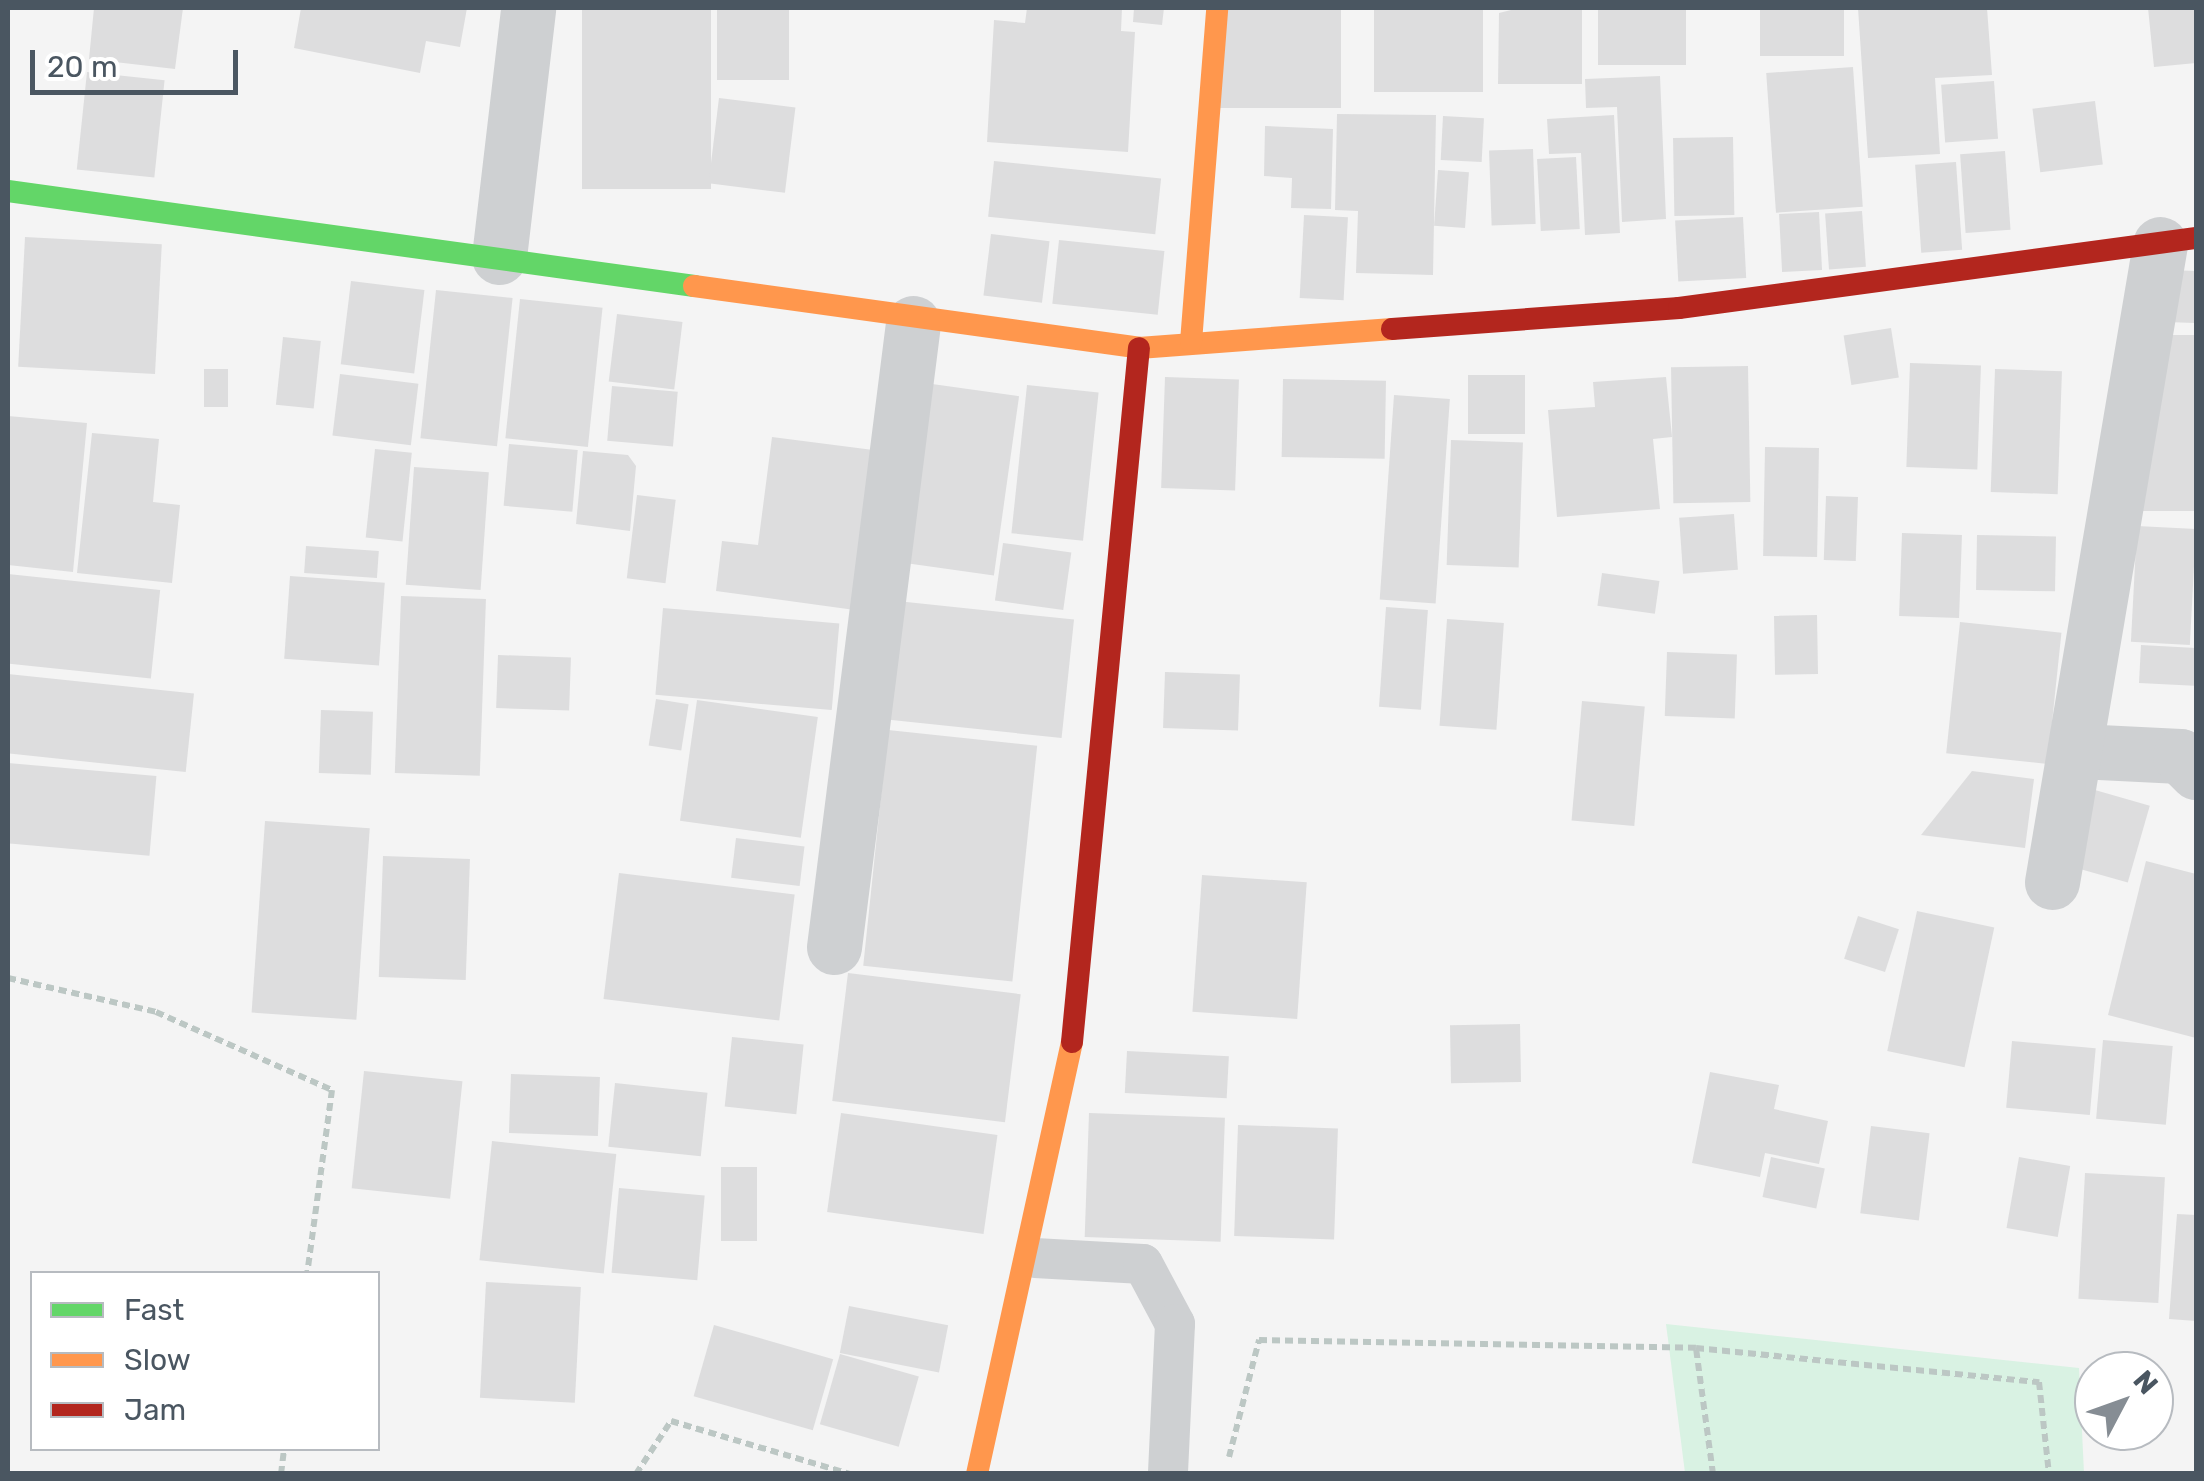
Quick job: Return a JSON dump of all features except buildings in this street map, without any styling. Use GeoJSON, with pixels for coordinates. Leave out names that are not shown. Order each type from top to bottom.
{"type":"FeatureCollection","features":[{"type":"Feature","properties":{"kind":"street"},"geometry":{"type":"LineString","coordinates":[[1191,342],[1217,8]]}},
{"type":"Feature","properties":{"kind":"street"},"geometry":{"type":"LineString","coordinates":[[499,258],[528,9]]}},
{"type":"Feature","properties":{"kind":"street"},"geometry":{"type":"LineString","coordinates":[[8,191],[499,258],[913,323],[1139,348],[1679,308],[2178,241],[2052,882]]}},
{"type":"Feature","properties":{"kind":"street"},"geometry":{"type":"LineString","coordinates":[[834,947],[913,323]]}},
{"type":"Feature","properties":{"kind":"street"},"geometry":{"type":"LineString","coordinates":[[977,1474],[1034,1258],[1066,1099],[1139,348]]}},
{"type":"Feature","properties":{"kind":"street"},"geometry":{"type":"LineString","coordinates":[[2079,750],[2180,756],[2196,772]]}},
{"type":"Feature","properties":{"kind":"lane"},"geometry":{"type":"LineString","coordinates":[[1034,1258],[1143,1264],[1175,1324],[1168,1474]]}},
{"type":"Feature","properties":{"kind":"path"},"geometry":{"type":"LineString","coordinates":[[8,978],[156,1012],[332,1090],[307,1271]]}},
{"type":"Feature","properties":{"kind":"path"},"geometry":{"type":"LineString","coordinates":[[1225,1474],[1259,1340],[1696,1348],[2039,1382],[2049,1474]]}},
{"type":"Feature","properties":{"kind":"path"},"geometry":{"type":"LineString","coordinates":[[1696,1348],[1713,1474]]}},
{"type":"Feature","properties":{"kind":"path"},"geometry":{"type":"LineString","coordinates":[[636,1474],[671,1421],[850,1474]]}},
{"type":"Feature","properties":{"kind":"green space"},"geometry":{"type":"Polygon","coordinates":[[[1666,1324],[2074,1367],[2074,1451],[2083,1451],[2084,1473],[1685,1473],[1666,1324]]]}},
{"type":"Feature","properties":{"kind":"traffic: fast"},"geometry":{"type":"LineString","coordinates":[[8,191],[694,286]]}},
{"type":"Feature","properties":{"kind":"traffic: slow"},"geometry":{"type":"LineString","coordinates":[[1191,342],[1217,8]]}},
{"type":"Feature","properties":{"kind":"traffic: slow"},"geometry":{"type":"LineString","coordinates":[[694,286],[1139,348],[1392,329]]}},
{"type":"Feature","properties":{"kind":"traffic: slow"},"geometry":{"type":"LineString","coordinates":[[977,1474],[1072,1042]]}},
{"type":"Feature","properties":{"kind":"traffic: jam"},"geometry":{"type":"LineString","coordinates":[[1392,329],[1679,308],[2196,238]]}},
{"type":"Feature","properties":{"kind":"traffic: jam"},"geometry":{"type":"LineString","coordinates":[[1072,1042],[1139,348]]}}]}
